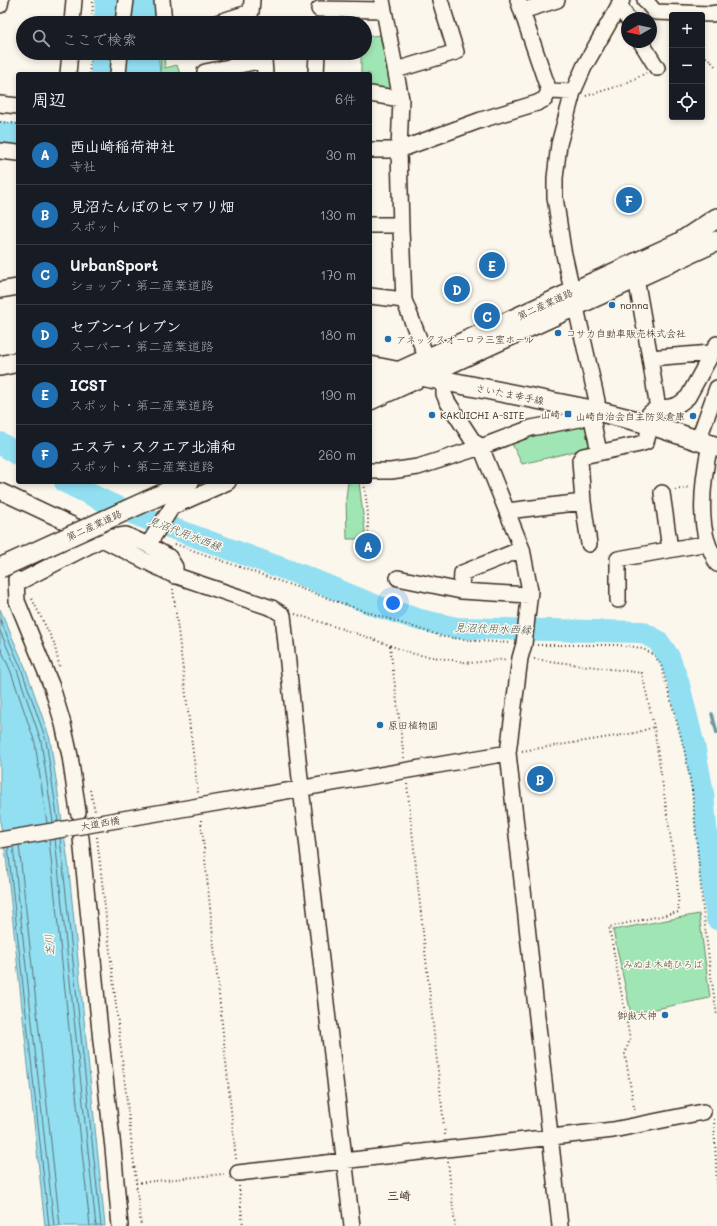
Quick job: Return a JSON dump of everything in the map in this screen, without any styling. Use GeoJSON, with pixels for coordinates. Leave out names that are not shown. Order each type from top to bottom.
{"type":"FeatureCollection","features":[{"type":"Feature","properties":{"kind":"main road","name":"第二産業道路"},"geometry":{"type":"LineString","coordinates":[[372,399],[420,377],[574,299],[678,243],[717,218]]}},
{"type":"Feature","properties":{"kind":"main road","name":"第二産業道路"},"geometry":{"type":"LineString","coordinates":[[372,384],[427,359],[574,299],[636,278],[717,241]]}},
{"type":"Feature","properties":{"kind":"main road"},"geometry":{"type":"LineString","coordinates":[[0,366],[16,362]]}},
{"type":"Feature","properties":{"kind":"main road","name":"さいたま幸手線"},"geometry":{"type":"LineString","coordinates":[[372,366],[444,382],[594,410],[654,416],[708,444]]}},
{"type":"Feature","properties":{"kind":"main road","name":"第二産業道路"},"geometry":{"type":"LineString","coordinates":[[0,568],[143,496],[156,484]]}},
{"type":"Feature","properties":{"kind":"main road","name":"第二産業道路"},"geometry":{"type":"LineString","coordinates":[[0,554],[143,496],[182,484]]}},
{"type":"Feature","properties":{"kind":"street"},"geometry":{"type":"LineString","coordinates":[[0,5],[1,0]]}},
{"type":"Feature","properties":{"kind":"street"},"geometry":{"type":"LineString","coordinates":[[73,16],[74,0]]}},
{"type":"Feature","properties":{"kind":"street"},"geometry":{"type":"LineString","coordinates":[[124,16],[126,0]]}},
{"type":"Feature","properties":{"kind":"street"},"geometry":{"type":"LineString","coordinates":[[162,0],[163,16]]}},
{"type":"Feature","properties":{"kind":"street"},"geometry":{"type":"LineString","coordinates":[[238,16],[251,12],[252,0]]}},
{"type":"Feature","properties":{"kind":"street"},"geometry":{"type":"LineString","coordinates":[[396,70],[456,52],[440,0]]}},
{"type":"Feature","properties":{"kind":"street"},"geometry":{"type":"LineString","coordinates":[[372,150],[399,150],[481,120],[537,103],[545,99],[549,91],[520,6],[558,0]]}},
{"type":"Feature","properties":{"kind":"street"},"geometry":{"type":"LineString","coordinates":[[645,0],[655,12],[717,13]]}},
{"type":"Feature","properties":{"kind":"street"},"geometry":{"type":"LineString","coordinates":[[620,2],[624,12]]}},
{"type":"Feature","properties":{"kind":"street"},"geometry":{"type":"LineString","coordinates":[[599,452],[594,410],[597,401],[563,250],[554,197],[554,178],[559,144],[571,96],[584,67],[620,2]]}},
{"type":"Feature","properties":{"kind":"street"},"geometry":{"type":"LineString","coordinates":[[319,11],[383,5],[401,99],[399,150],[404,300],[427,359]]}},
{"type":"Feature","properties":{"kind":"street"},"geometry":{"type":"LineString","coordinates":[[645,48],[657,68]]}},
{"type":"Feature","properties":{"kind":"street"},"geometry":{"type":"LineString","coordinates":[[68,72],[69,60]]}},
{"type":"Feature","properties":{"kind":"street"},"geometry":{"type":"LineString","coordinates":[[118,72],[119,60]]}},
{"type":"Feature","properties":{"kind":"street"},"geometry":{"type":"LineString","coordinates":[[205,72],[264,60],[265,72]]}},
{"type":"Feature","properties":{"kind":"street"},"geometry":{"type":"LineString","coordinates":[[316,72],[317,60]]}},
{"type":"Feature","properties":{"kind":"street"},"geometry":{"type":"LineString","coordinates":[[549,91],[571,96]]}},
{"type":"Feature","properties":{"kind":"street"},"geometry":{"type":"LineString","coordinates":[[372,94],[401,99]]}},
{"type":"Feature","properties":{"kind":"street"},"geometry":{"type":"LineString","coordinates":[[0,104],[16,106]]}},
{"type":"Feature","properties":{"kind":"street"},"geometry":{"type":"LineString","coordinates":[[0,151],[16,155]]}},
{"type":"Feature","properties":{"kind":"street"},"geometry":{"type":"LineString","coordinates":[[372,225],[401,225]]}},
{"type":"Feature","properties":{"kind":"street"},"geometry":{"type":"LineString","coordinates":[[589,544],[583,502],[580,460],[583,456],[646,442],[654,416],[650,358],[636,278]]}},
{"type":"Feature","properties":{"kind":"street"},"geometry":{"type":"LineString","coordinates":[[0,290],[16,287]]}},
{"type":"Feature","properties":{"kind":"street"},"geometry":{"type":"LineString","coordinates":[[372,296],[404,300]]}},
{"type":"Feature","properties":{"kind":"street"},"geometry":{"type":"LineString","coordinates":[[650,358],[714,348]]}},
{"type":"Feature","properties":{"kind":"street"},"geometry":{"type":"LineString","coordinates":[[654,416],[682,403],[688,397],[714,348]]}},
{"type":"Feature","properties":{"kind":"street"},"geometry":{"type":"LineString","coordinates":[[444,382],[444,394],[447,401],[473,441],[481,447],[522,549],[530,591],[528,596],[524,639],[520,658],[508,753],[560,1226]]}},
{"type":"Feature","properties":{"kind":"street"},"geometry":{"type":"LineString","coordinates":[[717,388],[703,484],[704,523],[708,543],[717,564]]}},
{"type":"Feature","properties":{"kind":"street"},"geometry":{"type":"LineString","coordinates":[[372,471],[391,471],[418,467],[481,447],[531,428],[580,419],[594,410]]}},
{"type":"Feature","properties":{"kind":"street"},"geometry":{"type":"LineString","coordinates":[[148,545],[172,507],[222,484]]}},
{"type":"Feature","properties":{"kind":"street"},"geometry":{"type":"LineString","coordinates":[[0,491],[102,539],[173,575],[272,608],[283,615],[301,788],[352,1226]]}},
{"type":"Feature","properties":{"kind":"street"},"geometry":{"type":"LineString","coordinates":[[662,493],[670,549]]}},
{"type":"Feature","properties":{"kind":"street"},"geometry":{"type":"LineString","coordinates":[[507,511],[583,502]]}},
{"type":"Feature","properties":{"kind":"street"},"geometry":{"type":"LineString","coordinates":[[78,812],[70,756],[63,724],[52,687],[17,601],[20,580],[102,539],[126,535],[163,553],[171,559],[175,567],[173,575]]}},
{"type":"Feature","properties":{"kind":"street"},"geometry":{"type":"LineString","coordinates":[[618,600],[618,559],[708,543]]}},
{"type":"Feature","properties":{"kind":"street"},"geometry":{"type":"LineString","coordinates":[[461,591],[462,573],[522,549]]}},
{"type":"Feature","properties":{"kind":"street"},"geometry":{"type":"LineString","coordinates":[[398,578],[461,591],[528,596]]}},
{"type":"Feature","properties":{"kind":"street","name":"大道西橋"},"geometry":{"type":"LineString","coordinates":[[0,840],[199,802],[301,788],[508,753]]}},
{"type":"Feature","properties":{"kind":"street"},"geometry":{"type":"LineString","coordinates":[[81,838],[100,1041],[113,1148],[120,1226]]}},
{"type":"Feature","properties":{"kind":"street"},"geometry":{"type":"LineString","coordinates":[[238,1173],[613,1130],[703,1112]]}},
{"type":"Feature","properties":{"kind":"path"},"geometry":{"type":"LineString","coordinates":[[92,16],[93,0]]}},
{"type":"Feature","properties":{"kind":"path"},"geometry":{"type":"LineString","coordinates":[[705,57],[707,57],[717,68]]}},
{"type":"Feature","properties":{"kind":"path"},"geometry":{"type":"LineString","coordinates":[[89,72],[90,60]]}},
{"type":"Feature","properties":{"kind":"path"},"geometry":{"type":"LineString","coordinates":[[571,96],[604,91],[622,85],[657,68]]}},
{"type":"Feature","properties":{"kind":"path"},"geometry":{"type":"LineString","coordinates":[[0,122],[16,124]]}},
{"type":"Feature","properties":{"kind":"path"},"geometry":{"type":"LineString","coordinates":[[364,484],[368,513],[368,535]]}},
{"type":"Feature","properties":{"kind":"path"},"geometry":{"type":"LineString","coordinates":[[662,493],[703,484]]}},
{"type":"Feature","properties":{"kind":"path"},"geometry":{"type":"LineString","coordinates":[[173,575],[199,802],[243,1226]]}},
{"type":"Feature","properties":{"kind":"path"},"geometry":{"type":"LineString","coordinates":[[283,615],[290,612],[414,654],[470,663],[520,658],[642,673],[654,727],[677,880],[679,912],[609,927],[630,1038],[625,1054],[637,1125]]}},
{"type":"Feature","properties":{"kind":"path"},"geometry":{"type":"LineString","coordinates":[[390,646],[406,771],[455,1226]]}},
{"type":"Feature","properties":{"kind":"path"},"geometry":{"type":"LineString","coordinates":[[508,753],[635,733],[654,727]]}},
{"type":"Feature","properties":{"kind":"path"},"geometry":{"type":"LineString","coordinates":[[97,836],[141,1226]]}},
{"type":"Feature","properties":{"kind":"path"},"geometry":{"type":"LineString","coordinates":[[703,1112],[714,1116],[717,1184]]}},
{"type":"Feature","properties":{"kind":"path"},"geometry":{"type":"LineString","coordinates":[[136,1183],[238,1173]]}},
{"type":"Feature","properties":{"kind":"green space"},"geometry":{"type":"Polygon","coordinates":[[[380,35],[392,91],[372,91],[372,72],[361,72],[361,60],[372,60],[372,36],[380,35]]]}},
{"type":"Feature","properties":{"kind":"green space"},"geometry":{"type":"Polygon","coordinates":[[[160,60],[164,60],[165,68],[177,65],[179,72],[161,72],[160,60]]]}},
{"type":"Feature","properties":{"kind":"green space"},"geometry":{"type":"Polygon","coordinates":[[[588,423],[592,447],[522,464],[510,440],[588,423]]]}},
{"type":"Feature","properties":{"kind":"green space"},"geometry":{"type":"Polygon","coordinates":[[[348,484],[359,484],[366,539],[347,539],[346,498],[348,484]]]}},
{"type":"Feature","properties":{"kind":"green space","name":"みぬま木崎ひろば"},"geometry":{"type":"Polygon","coordinates":[[[699,914],[710,998],[631,1014],[613,930],[699,914]]]}},
{"type":"Feature","properties":{"kind":"water"},"geometry":{"type":"Polygon","coordinates":[[[131,0],[156,0],[157,16],[130,16],[131,0]]]}},
{"type":"Feature","properties":{"kind":"water"},"geometry":{"type":"Polygon","coordinates":[[[126,60],[159,60],[160,72],[125,72],[126,60]]]}},
{"type":"Feature","properties":{"kind":"water","name":"芝川"},"geometry":{"type":"Polygon","coordinates":[[[0,609],[25,667],[50,739],[68,862],[105,1226],[45,1226],[6,856],[0,821],[0,609]]]}},
{"type":"Feature","properties":{"kind":"waterway","name":"見沼代用水西縁"},"geometry":{"type":"LineString","coordinates":[[105,16],[106,0]]}},
{"type":"Feature","properties":{"kind":"waterway","name":"見沼代用水西縁"},"geometry":{"type":"LineString","coordinates":[[101,72],[102,60]]}},
{"type":"Feature","properties":{"kind":"waterway","name":"見沼代用水西縁"},"geometry":{"type":"LineString","coordinates":[[0,132],[16,134]]}},
{"type":"Feature","properties":{"kind":"waterway","name":"見沼代用水西縁"},"geometry":{"type":"LineString","coordinates":[[0,443],[16,454]]}},
{"type":"Feature","properties":{"kind":"waterway","name":"見沼代用水西縁"},"geometry":{"type":"LineString","coordinates":[[69,484],[110,504],[147,519],[301,575],[379,607],[420,620],[457,628],[642,632],[658,641],[669,657],[678,681],[695,750],[703,793],[710,872],[717,919]]}},
{"type":"Feature","properties":{"kind":"waterway"},"geometry":{"type":"LineString","coordinates":[[712,714],[717,733]]}},
{"type":"Feature","properties":{"kind":"place","name":"エステ・スクエア北浦和"},"geometry":{"type":"Point","coordinates":[629,200]}},
{"type":"Feature","properties":{"kind":"place","name":"ICST"},"geometry":{"type":"Point","coordinates":[492,265]}},
{"type":"Feature","properties":{"kind":"place","name":"セブン-イレブン"},"geometry":{"type":"Point","coordinates":[457,289]}},
{"type":"Feature","properties":{"kind":"place","name":"nonna"},"geometry":{"type":"Point","coordinates":[612,305]}},
{"type":"Feature","properties":{"kind":"place","name":"UrbanSport"},"geometry":{"type":"Point","coordinates":[487,316]}},
{"type":"Feature","properties":{"kind":"place","name":"コサカ自動車販売株式会社"},"geometry":{"type":"Point","coordinates":[558,333]}},
{"type":"Feature","properties":{"kind":"place","name":"アネックスオーロラ三室ホール"},"geometry":{"type":"Point","coordinates":[388,339]}},
{"type":"Feature","properties":{"kind":"place","name":"山崎"},"geometry":{"type":"Point","coordinates":[568,414]}},
{"type":"Feature","properties":{"kind":"place","name":"KAKUICHI A-SITE"},"geometry":{"type":"Point","coordinates":[432,415]}},
{"type":"Feature","properties":{"kind":"place","name":"山崎自治会自主防災倉庫"},"geometry":{"type":"Point","coordinates":[693,416]}},
{"type":"Feature","properties":{"kind":"place","name":"西山崎稲荷神社"},"geometry":{"type":"Point","coordinates":[368,546]}},
{"type":"Feature","properties":{"kind":"place","name":"原田植物園"},"geometry":{"type":"Point","coordinates":[380,725]}},
{"type":"Feature","properties":{"kind":"place","name":"見沼たんぼのヒマワリ畑"},"geometry":{"type":"Point","coordinates":[540,779]}},
{"type":"Feature","properties":{"kind":"place","name":"御嶽大神"},"geometry":{"type":"Point","coordinates":[665,1015]}},
{"type":"Feature","properties":{"kind":"district","name":"三崎"},"geometry":{"type":"Point","coordinates":[399,1195]}}]}
